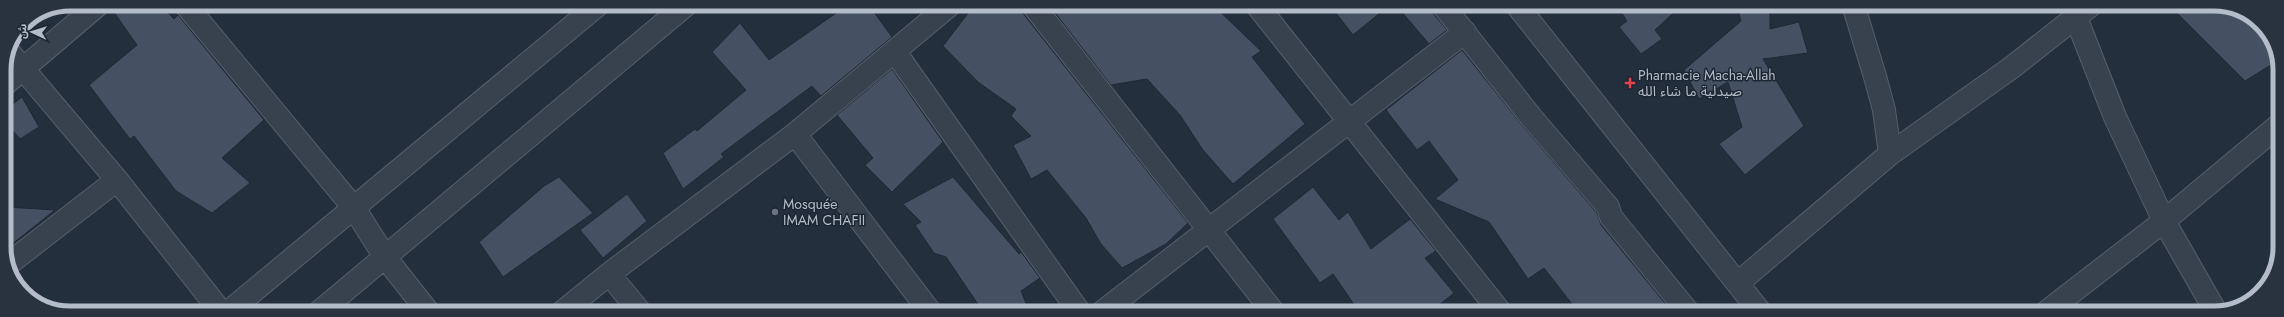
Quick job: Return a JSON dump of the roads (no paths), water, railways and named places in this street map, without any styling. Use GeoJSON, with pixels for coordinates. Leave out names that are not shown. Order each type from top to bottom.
{"type":"FeatureCollection","features":[{"type":"Feature","properties":{"kind":"street"},"geometry":{"type":"LineString","coordinates":[[11,79],[91,11]]}},
{"type":"Feature","properties":{"kind":"street"},"geometry":{"type":"LineString","coordinates":[[190,11],[354,208],[385,257],[424,306]]}},
{"type":"Feature","properties":{"kind":"street"},"geometry":{"type":"LineString","coordinates":[[234,306],[590,11]]}},
{"type":"Feature","properties":{"kind":"street"},"geometry":{"type":"LineString","coordinates":[[325,306],[679,11]]}},
{"type":"Feature","properties":{"kind":"street"},"geometry":{"type":"LineString","coordinates":[[570,306],[609,274],[795,134],[943,11]]}},
{"type":"Feature","properties":{"kind":"street"},"geometry":{"type":"LineString","coordinates":[[1037,11],[1269,306]]}},
{"type":"Feature","properties":{"kind":"street"},"geometry":{"type":"LineString","coordinates":[[1262,11],[1495,306]]}},
{"type":"Feature","properties":{"kind":"street"},"geometry":{"type":"LineString","coordinates":[[1448,11],[1531,117],[1608,207],[1611,217],[1683,306]]}},
{"type":"Feature","properties":{"kind":"street"},"geometry":{"type":"LineString","coordinates":[[1522,11],[1756,306]]}},
{"type":"Feature","properties":{"kind":"street"},"geometry":{"type":"LineString","coordinates":[[1855,11],[1884,110],[1890,154]]}},
{"type":"Feature","properties":{"kind":"street"},"geometry":{"type":"LineString","coordinates":[[1738,283],[1890,154],[2011,68],[2077,11]]}},
{"type":"Feature","properties":{"kind":"street"},"geometry":{"type":"LineString","coordinates":[[2080,11],[2115,117],[2164,221],[2213,306]]}},
{"type":"Feature","properties":{"kind":"street"},"geometry":{"type":"LineString","coordinates":[[1110,306],[1465,32]]}},
{"type":"Feature","properties":{"kind":"street"},"geometry":{"type":"LineString","coordinates":[[895,52],[1075,306]]}},
{"type":"Feature","properties":{"kind":"street"},"geometry":{"type":"LineString","coordinates":[[12,57],[117,180],[217,306]]}},
{"type":"Feature","properties":{"kind":"street"},"geometry":{"type":"LineString","coordinates":[[2054,306],[2164,221],[2273,129]]}},
{"type":"Feature","properties":{"kind":"street"},"geometry":{"type":"LineString","coordinates":[[795,134],[927,306]]}},
{"type":"Feature","properties":{"kind":"street"},"geometry":{"type":"LineString","coordinates":[[12,261],[117,180]]}},
{"type":"Feature","properties":{"kind":"street"},"geometry":{"type":"LineString","coordinates":[[609,274],[635,306]]}},
{"type":"Feature","properties":{"kind":"place","name":"Pharmacie Macha-Allah صيدلية ما شاء الله"},"geometry":{"type":"Point","coordinates":[1630,83]}},
{"type":"Feature","properties":{"kind":"place","name":"Mosquée IMAM CHAFII"},"geometry":{"type":"Point","coordinates":[775,212]}}]}
